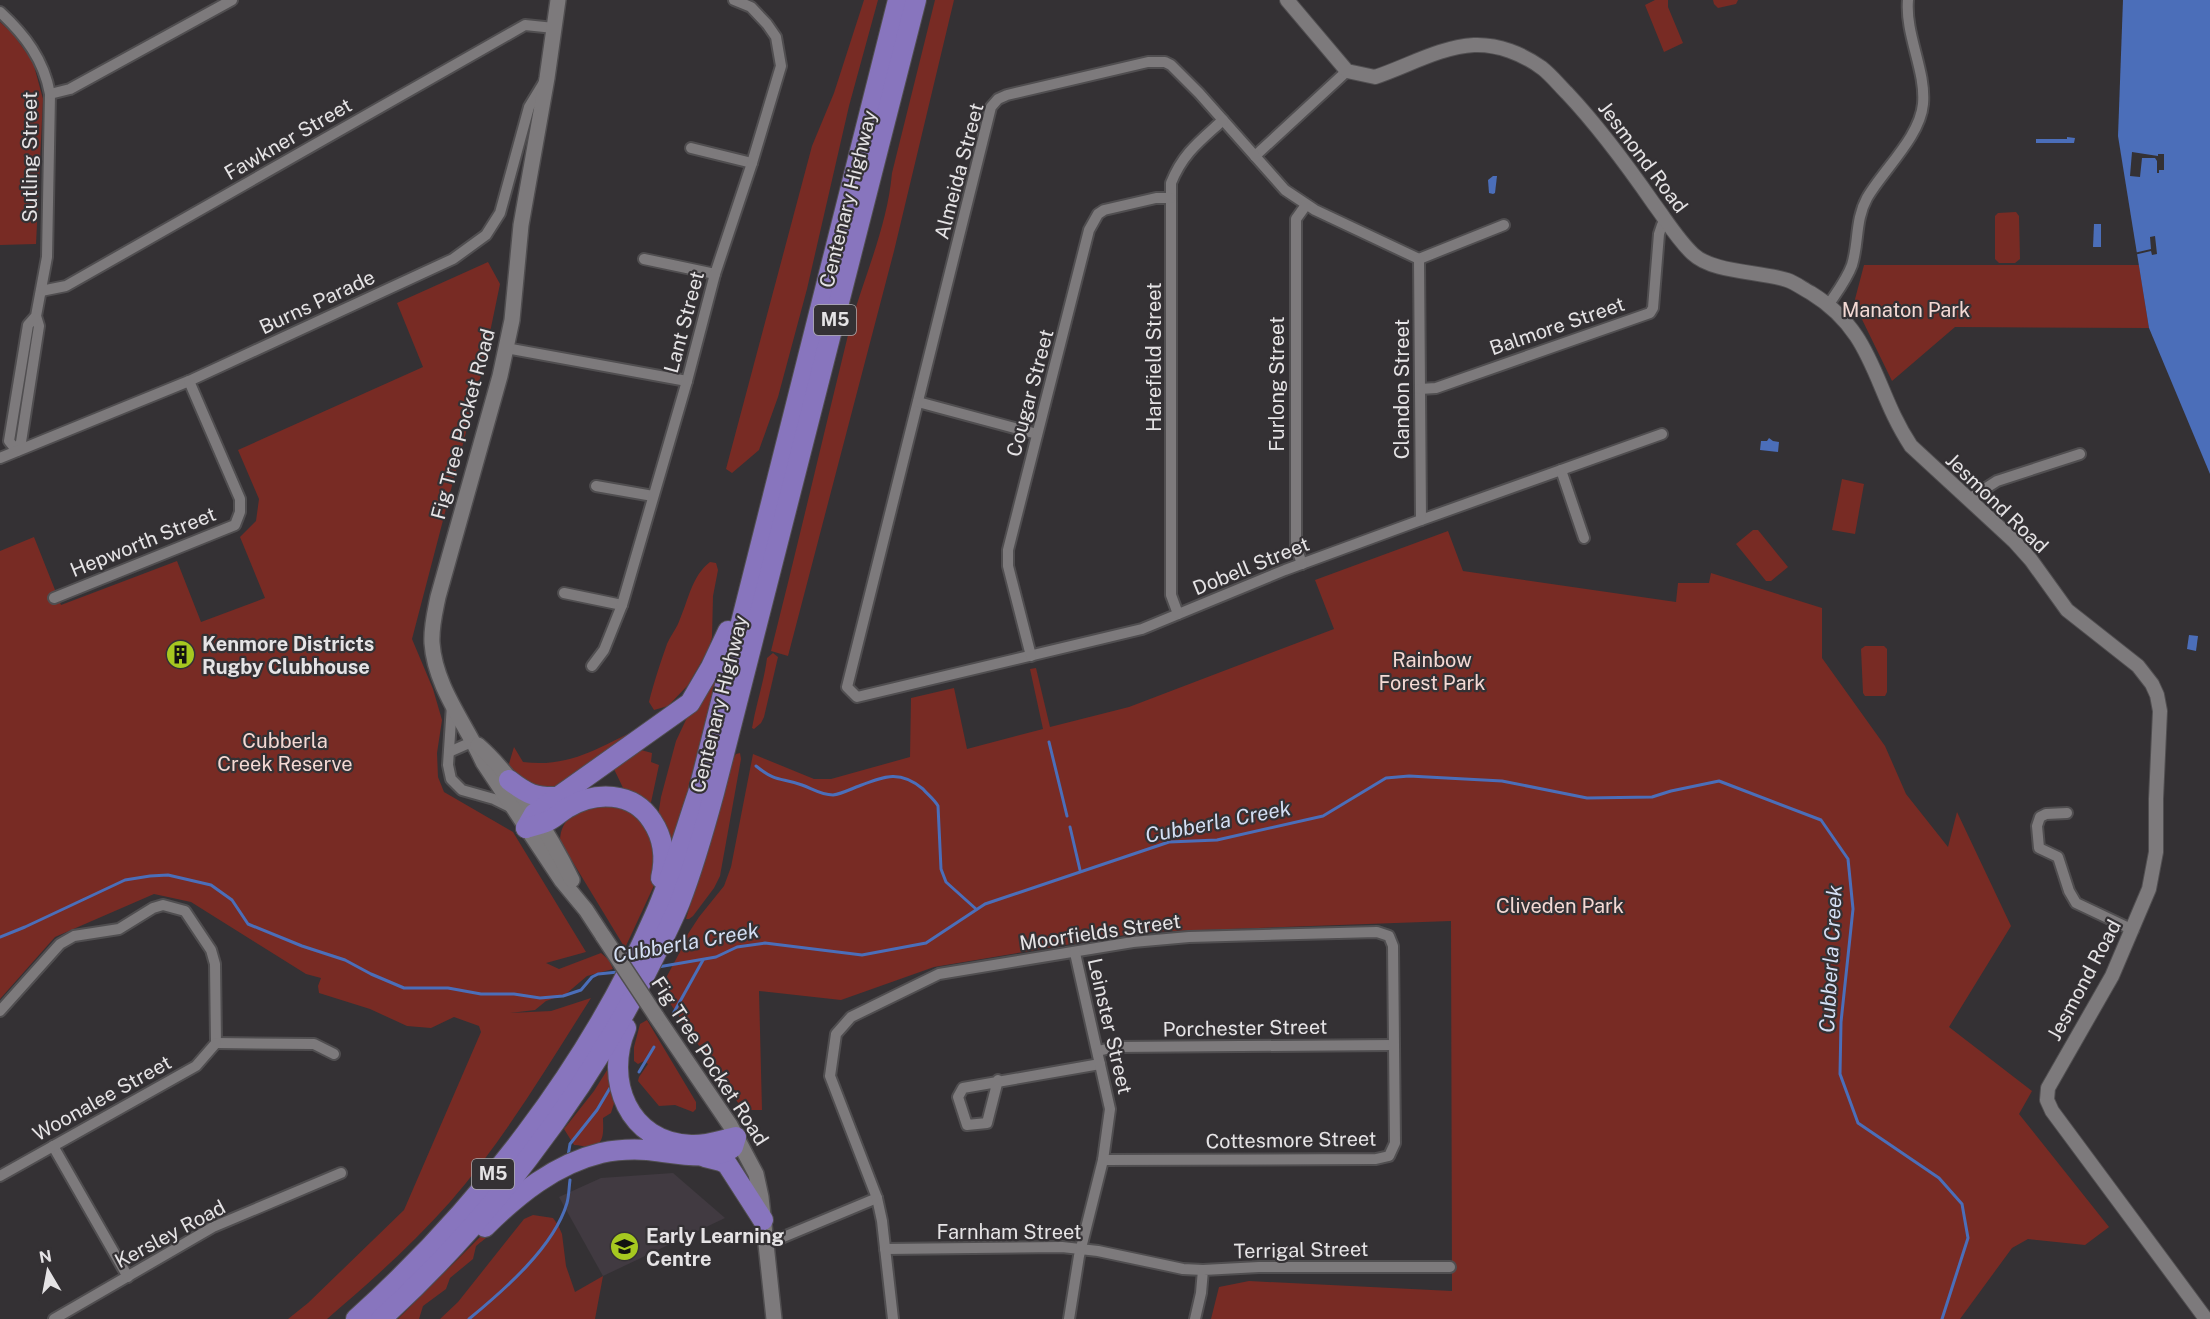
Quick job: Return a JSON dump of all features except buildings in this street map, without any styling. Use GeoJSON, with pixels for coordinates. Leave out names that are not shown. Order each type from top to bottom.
{"type":"FeatureCollection","features":[{"type":"Feature","properties":{"kind":"highway","name":"Centenary Highway"},"geometry":{"type":"LineString","coordinates":[[647,953],[698,793],[898,0]]}},
{"type":"Feature","properties":{"kind":"highway","name":"Centenary Highway"},"geometry":{"type":"LineString","coordinates":[[356,1319],[443,1232],[510,1152],[634,976],[680,903],[714,793],[916,0]]}},
{"type":"Feature","properties":{"kind":"highway"},"geometry":{"type":"LineString","coordinates":[[540,825],[558,797],[690,703],[727,636],[762,539]]}},
{"type":"Feature","properties":{"kind":"highway"},"geometry":{"type":"LineString","coordinates":[[509,780],[524,792],[535,796],[558,797]]}},
{"type":"Feature","properties":{"kind":"highway"},"geometry":{"type":"LineString","coordinates":[[540,825],[585,799],[603,796],[623,797],[641,807],[662,840],[665,858],[661,878],[665,892]]}},
{"type":"Feature","properties":{"kind":"highway","name":"Centenary Highway"},"geometry":{"type":"LineString","coordinates":[[381,1319],[450,1250],[540,1142],[597,1061],[629,1008],[634,976]]}},
{"type":"Feature","properties":{"kind":"highway"},"geometry":{"type":"LineString","coordinates":[[629,1008],[627,1026],[618,1052],[617,1069],[623,1097],[639,1123],[661,1137],[682,1144],[699,1145],[736,1137],[735,1143],[728,1151],[689,1155]]}},
{"type":"Feature","properties":{"kind":"highway"},"geometry":{"type":"LineString","coordinates":[[450,1250],[472,1239],[508,1205],[540,1180],[578,1161],[600,1153],[620,1150],[645,1150],[689,1155],[727,1164],[763,1220]]}},
{"type":"Feature","properties":{"kind":"main road","name":"Fig Tree Pocket Road"},"geometry":{"type":"LineString","coordinates":[[558,0],[547,78],[521,225],[512,320],[500,376],[438,597],[432,642],[437,670],[483,762],[514,809],[540,825],[562,881],[586,910],[736,1137],[756,1174],[761,1197],[774,1319]]}},
{"type":"Feature","properties":{"kind":"main road","name":"Fig Tree Pocket Road"},"geometry":{"type":"LineString","coordinates":[[474,741],[493,757],[540,825],[570,876],[586,910]]}},
{"type":"Feature","properties":{"kind":"street"},"geometry":{"type":"LineString","coordinates":[[50,94],[70,89],[232,0]]}},
{"type":"Feature","properties":{"kind":"street","name":"Lant Street"},"geometry":{"type":"LineString","coordinates":[[592,666],[604,651],[622,605],[716,274],[781,66],[776,37],[767,24],[751,7],[734,0]]}},
{"type":"Feature","properties":{"kind":"street"},"geometry":{"type":"LineString","coordinates":[[1255,156],[1347,71],[1287,0]]}},
{"type":"Feature","properties":{"kind":"street"},"geometry":{"type":"LineString","coordinates":[[1829,304],[1847,278],[1852,263],[1858,220],[1867,199],[1906,142],[1922,113],[1923,94],[1910,28],[1908,0]]}},
{"type":"Feature","properties":{"kind":"street","name":"Sutling Street"},"geometry":{"type":"LineString","coordinates":[[0,12],[19,29],[34,51],[47,78],[50,94],[47,257],[36,316],[39,326],[21,442],[17,451]]}},
{"type":"Feature","properties":{"kind":"street","name":"Fawkner Street"},"geometry":{"type":"LineString","coordinates":[[41,291],[66,286],[525,25],[554,28]]}},
{"type":"Feature","properties":{"kind":"street","name":"Jesmond Road"},"geometry":{"type":"LineString","coordinates":[[1347,71],[1375,76],[1444,51],[1474,45],[1490,45],[1516,53],[1542,68],[1581,108],[1628,166],[1690,252],[1699,260],[1713,266],[1765,274],[1790,281],[1829,304],[1864,346],[1901,431],[1911,446],[2018,546],[2067,610],[2138,666],[2157,695],[2160,711],[2156,780],[2156,852],[2149,889],[2112,976],[2048,1088],[2047,1100],[2085,1159],[2206,1319]]}},
{"type":"Feature","properties":{"kind":"street","name":"Almeida Street"},"geometry":{"type":"LineString","coordinates":[[847,687],[991,107],[998,99],[1148,62],[1165,62],[1177,71],[1223,120],[1285,190],[1306,205],[1419,259]]}},
{"type":"Feature","properties":{"kind":"street","name":"Burns Parade"},"geometry":{"type":"LineString","coordinates":[[0,458],[189,381],[453,259],[486,235],[500,213],[529,107],[547,78]]}},
{"type":"Feature","properties":{"kind":"street","name":"Harefield Street"},"geometry":{"type":"LineString","coordinates":[[1178,614],[1171,595],[1171,183],[1178,166],[1194,145],[1223,120]]}},
{"type":"Feature","properties":{"kind":"street"},"geometry":{"type":"LineString","coordinates":[[691,148],[752,163]]}},
{"type":"Feature","properties":{"kind":"street","name":"Cougar Street"},"geometry":{"type":"LineString","coordinates":[[1031,656],[1008,566],[1008,550],[1091,226],[1098,214],[1104,210],[1156,198],[1171,198]]}},
{"type":"Feature","properties":{"kind":"street","name":"Furlong Street"},"geometry":{"type":"LineString","coordinates":[[1302,564],[1296,546],[1296,219],[1306,205]]}},
{"type":"Feature","properties":{"kind":"street","name":"Balmore Street"},"geometry":{"type":"LineString","coordinates":[[1420,389],[1436,388],[1650,313],[1653,308],[1659,234],[1666,221]]}},
{"type":"Feature","properties":{"kind":"street"},"geometry":{"type":"LineString","coordinates":[[1419,259],[1504,225]]}},
{"type":"Feature","properties":{"kind":"street","name":"Clandon Street"},"geometry":{"type":"LineString","coordinates":[[1419,259],[1421,520]]}},
{"type":"Feature","properties":{"kind":"street"},"geometry":{"type":"LineString","coordinates":[[644,260],[716,274]]}},
{"type":"Feature","properties":{"kind":"street"},"geometry":{"type":"LineString","coordinates":[[506,348],[687,381]]}},
{"type":"Feature","properties":{"kind":"street","name":"Hepworth Street"},"geometry":{"type":"LineString","coordinates":[[54,598],[235,525],[240,512],[240,499],[189,381]]}},
{"type":"Feature","properties":{"kind":"street"},"geometry":{"type":"LineString","coordinates":[[918,402],[1037,434]]}},
{"type":"Feature","properties":{"kind":"street","name":"Dobell Street"},"geometry":{"type":"LineString","coordinates":[[847,687],[857,697],[1142,629],[1302,564],[1662,434]]}},
{"type":"Feature","properties":{"kind":"street"},"geometry":{"type":"LineString","coordinates":[[1969,500],[1997,480],[2080,454]]}},
{"type":"Feature","properties":{"kind":"street"},"geometry":{"type":"LineString","coordinates":[[1561,470],[1584,538]]}},
{"type":"Feature","properties":{"kind":"street"},"geometry":{"type":"LineString","coordinates":[[596,486],[653,496]]}},
{"type":"Feature","properties":{"kind":"street"},"geometry":{"type":"LineString","coordinates":[[564,593],[622,605]]}},
{"type":"Feature","properties":{"kind":"street"},"geometry":{"type":"LineString","coordinates":[[452,702],[449,774],[462,790],[494,799],[514,809]]}},
{"type":"Feature","properties":{"kind":"street"},"geometry":{"type":"LineString","coordinates":[[449,752],[474,741]]}},
{"type":"Feature","properties":{"kind":"street"},"geometry":{"type":"LineString","coordinates":[[2067,813],[2046,814],[2040,817],[2037,826],[2039,848],[2058,857],[2069,891],[2076,903],[2133,930]]}},
{"type":"Feature","properties":{"kind":"street"},"geometry":{"type":"LineString","coordinates":[[0,1011],[60,944],[74,936],[120,929],[153,908],[163,905],[185,910],[212,950],[215,964],[216,1044],[314,1044],[334,1054]]}},
{"type":"Feature","properties":{"kind":"street","name":"Moorfields Street"},"geometry":{"type":"LineString","coordinates":[[877,1198],[830,1076],[836,1034],[851,1017],[939,974],[1133,942],[1189,937],[1377,932]]}},
{"type":"Feature","properties":{"kind":"street","name":"Cottesmore Street"},"geometry":{"type":"LineString","coordinates":[[1103,1160],[1376,1159],[1389,1156],[1395,1143],[1393,946],[1389,936],[1377,932]]}},
{"type":"Feature","properties":{"kind":"street","name":"Leinster Street"},"geometry":{"type":"LineString","coordinates":[[1069,1319],[1081,1249],[1103,1160],[1110,1109],[1075,953]]}},
{"type":"Feature","properties":{"kind":"street","name":"Woonalee Street"},"geometry":{"type":"LineString","coordinates":[[0,1176],[196,1066],[216,1044]]}},
{"type":"Feature","properties":{"kind":"street","name":"Porchester Street"},"geometry":{"type":"LineString","coordinates":[[1098,1051],[1115,1047],[1393,1045]]}},
{"type":"Feature","properties":{"kind":"street"},"geometry":{"type":"LineString","coordinates":[[998,1080],[987,1123],[967,1125],[958,1096],[963,1088],[998,1080],[1100,1064]]}},
{"type":"Feature","properties":{"kind":"street"},"geometry":{"type":"LineString","coordinates":[[53,1146],[128,1277]]}},
{"type":"Feature","properties":{"kind":"street","name":"Kersley Road"},"geometry":{"type":"LineString","coordinates":[[54,1319],[213,1227],[341,1173]]}},
{"type":"Feature","properties":{"kind":"street"},"geometry":{"type":"LineString","coordinates":[[766,1240],[781,1238],[877,1198],[882,1221],[893,1319]]}},
{"type":"Feature","properties":{"kind":"street","name":"Farnham Street"},"geometry":{"type":"LineString","coordinates":[[885,1249],[1062,1247],[1184,1269],[1203,1270]]}},
{"type":"Feature","properties":{"kind":"street","name":"Terrigal Street"},"geometry":{"type":"LineString","coordinates":[[1203,1270],[1259,1267],[1450,1268]]}},
{"type":"Feature","properties":{"kind":"street"},"geometry":{"type":"LineString","coordinates":[[1195,1319],[1203,1270]]}},
{"type":"Feature","properties":{"kind":"shaded area","name":"Early Learning Centre"},"geometry":{"type":"Polygon","coordinates":[[[673,1173],[725,1218],[603,1276],[559,1197],[601,1178],[673,1173]]]}},
{"type":"Feature","properties":{"kind":"green space"},"geometry":{"type":"Polygon","coordinates":[[[864,0],[878,0],[849,106],[807,289],[778,397],[759,450],[732,473],[726,469],[812,146],[834,93],[864,0]]]}},
{"type":"Feature","properties":{"kind":"green space"},"geometry":{"type":"Polygon","coordinates":[[[935,0],[954,0],[894,251],[788,656],[771,651],[849,331],[885,214],[892,173],[935,0]]]}},
{"type":"Feature","properties":{"kind":"green space"},"geometry":{"type":"Polygon","coordinates":[[[1655,0],[1668,0],[1668,7],[1683,43],[1664,52],[1645,5],[1655,0]]]}},
{"type":"Feature","properties":{"kind":"green space"},"geometry":{"type":"Polygon","coordinates":[[[1713,0],[1738,0],[1736,4],[1718,8],[1713,0]]]}},
{"type":"Feature","properties":{"kind":"green space"},"geometry":{"type":"Polygon","coordinates":[[[0,22],[13,34],[33,62],[43,99],[36,244],[0,245],[0,22]]]}},
{"type":"Feature","properties":{"kind":"green space"},"geometry":{"type":"Polygon","coordinates":[[[2016,212],[2019,216],[2020,259],[2015,263],[1999,263],[1995,259],[1995,216],[1998,213],[2016,212]]]}},
{"type":"Feature","properties":{"kind":"green space","name":"Cubberla Creek Reserve"},"geometry":{"type":"Polygon","coordinates":[[[488,262],[500,284],[482,371],[412,639],[433,689],[442,720],[437,753],[438,777],[444,792],[513,832],[586,952],[546,963],[559,969],[601,953],[609,960],[613,969],[587,976],[566,994],[546,1001],[535,1010],[510,1013],[551,1011],[591,998],[489,1154],[436,1218],[327,1319],[288,1319],[308,1303],[404,1210],[481,1032],[479,1026],[454,1017],[431,1028],[407,1026],[370,1009],[319,993],[318,986],[321,978],[306,974],[191,902],[154,894],[55,937],[0,999],[0,551],[34,537],[61,605],[177,561],[201,622],[265,598],[240,537],[256,521],[259,499],[238,450],[423,367],[397,303],[488,262]]]}},
{"type":"Feature","properties":{"kind":"green space","name":"Manaton Park"},"geometry":{"type":"Polygon","coordinates":[[[1864,265],[2139,265],[2149,328],[1955,327],[1892,381],[1854,303],[1864,265]]]}},
{"type":"Feature","properties":{"kind":"green space"},"geometry":{"type":"Polygon","coordinates":[[[1842,479],[1864,484],[1855,534],[1832,530],[1842,479]]]}},
{"type":"Feature","properties":{"kind":"green space"},"geometry":{"type":"Polygon","coordinates":[[[1753,530],[1758,530],[1788,567],[1771,581],[1766,581],[1736,544],[1753,530]]]}},
{"type":"Feature","properties":{"kind":"green space"},"geometry":{"type":"Polygon","coordinates":[[[1448,531],[1463,571],[1676,602],[1678,583],[1709,583],[1711,573],[1822,608],[1822,658],[1885,746],[1906,794],[1948,847],[1957,812],[2011,926],[1949,1027],[2032,1091],[2019,1114],[2109,1227],[2085,1245],[2028,1239],[2012,1248],[1960,1319],[1211,1319],[1219,1287],[1249,1281],[1452,1291],[1451,921],[1143,932],[934,967],[841,1000],[759,991],[762,1110],[743,1110],[663,993],[667,976],[684,940],[724,886],[731,867],[753,754],[814,779],[831,779],[910,757],[911,698],[954,688],[967,749],[1043,729],[1030,669],[1036,668],[1050,727],[1129,707],[1334,629],[1315,580],[1448,531]]]}},
{"type":"Feature","properties":{"kind":"green space"},"geometry":{"type":"Polygon","coordinates":[[[710,562],[716,563],[718,570],[713,596],[712,637],[709,648],[688,685],[668,706],[654,710],[649,702],[667,644],[679,622],[695,581],[710,562]]]}},
{"type":"Feature","properties":{"kind":"green space"},"geometry":{"type":"Polygon","coordinates":[[[1865,646],[1884,646],[1887,649],[1887,692],[1885,696],[1865,696],[1863,693],[1861,649],[1865,646]]]}},
{"type":"Feature","properties":{"kind":"green space"},"geometry":{"type":"Polygon","coordinates":[[[773,653],[778,657],[764,717],[754,729],[752,728],[767,658],[773,653]]]}},
{"type":"Feature","properties":{"kind":"green space"},"geometry":{"type":"Polygon","coordinates":[[[720,671],[691,794],[671,854],[658,816],[661,797],[676,741],[692,707],[720,671]]]}},
{"type":"Feature","properties":{"kind":"green space"},"geometry":{"type":"Polygon","coordinates":[[[638,729],[562,788],[530,792],[508,767],[514,747],[523,762],[555,762],[583,755],[638,729]]]}},
{"type":"Feature","properties":{"kind":"green space"},"geometry":{"type":"Polygon","coordinates":[[[641,750],[652,753],[651,762],[659,765],[650,807],[625,792],[614,769],[641,750]]]}},
{"type":"Feature","properties":{"kind":"green space"},"geometry":{"type":"Polygon","coordinates":[[[740,753],[741,759],[720,876],[693,916],[686,919],[733,759],[736,754],[740,753]]]}},
{"type":"Feature","properties":{"kind":"green space"},"geometry":{"type":"Polygon","coordinates":[[[601,805],[636,812],[654,834],[657,879],[625,948],[560,841],[563,826],[567,820],[579,812],[601,805]]]}},
{"type":"Feature","properties":{"kind":"green space"},"geometry":{"type":"Polygon","coordinates":[[[647,1020],[696,1102],[696,1109],[693,1112],[675,1105],[659,1106],[638,1081],[648,1064],[644,1061],[638,1064],[634,1061],[634,1047],[640,1024],[647,1020]]]}},
{"type":"Feature","properties":{"kind":"green space"},"geometry":{"type":"Polygon","coordinates":[[[609,1067],[615,1100],[611,1113],[603,1118],[601,1140],[595,1146],[590,1147],[574,1145],[564,1129],[594,1091],[609,1067]]]}},
{"type":"Feature","properties":{"kind":"green space"},"geometry":{"type":"Polygon","coordinates":[[[533,1215],[553,1218],[558,1225],[562,1234],[566,1266],[575,1292],[603,1276],[595,1319],[440,1319],[458,1302],[524,1219],[533,1215]]]}},
{"type":"Feature","properties":{"kind":"green space"},"geometry":{"type":"Polygon","coordinates":[[[498,1219],[492,1232],[476,1246],[473,1259],[450,1278],[446,1289],[423,1306],[419,1319],[398,1319],[498,1219]]]}},
{"type":"Feature","properties":{"kind":"water"},"geometry":{"type":"Polygon","coordinates":[[[2123,0],[2210,0],[2210,474],[2149,328],[2118,136],[2123,0]]]}},
{"type":"Feature","properties":{"kind":"water"},"geometry":{"type":"Polygon","coordinates":[[[2067,137],[2075,138],[2074,143],[2036,143],[2036,139],[2067,139],[2067,137]]]}},
{"type":"Feature","properties":{"kind":"water"},"geometry":{"type":"Polygon","coordinates":[[[1497,176],[1493,194],[1489,193],[1488,180],[1497,176]]]}},
{"type":"Feature","properties":{"kind":"water"},"geometry":{"type":"Polygon","coordinates":[[[2094,224],[2101,224],[2101,247],[2093,247],[2094,224]]]}},
{"type":"Feature","properties":{"kind":"water"},"geometry":{"type":"Polygon","coordinates":[[[1769,438],[1779,442],[1778,452],[1760,450],[1761,441],[1767,441],[1769,438]]]}},
{"type":"Feature","properties":{"kind":"water"},"geometry":{"type":"Polygon","coordinates":[[[2189,635],[2198,636],[2196,651],[2187,649],[2189,635]]]}},
{"type":"Feature","properties":{"kind":"pier"},"geometry":{"type":"Polygon","coordinates":[[[2132,152],[2158,156],[2158,154],[2164,154],[2164,170],[2159,170],[2157,173],[2155,158],[2142,158],[2140,177],[2130,176],[2132,152]]]}},
{"type":"Feature","properties":{"kind":"pier"},"geometry":{"type":"Polygon","coordinates":[[[2155,236],[2157,254],[2152,255],[2151,251],[2134,255],[2134,253],[2151,249],[2150,237],[2155,236]]]}},
{"type":"Feature","properties":{"kind":"waterway"},"geometry":{"type":"LineString","coordinates":[[1049,742],[1067,816]]}},
{"type":"Feature","properties":{"kind":"waterway"},"geometry":{"type":"LineString","coordinates":[[756,766],[774,777],[829,795],[892,777],[907,779],[915,783],[938,806],[941,869],[946,882],[976,909]]}},
{"type":"Feature","properties":{"kind":"waterway","name":"Cubberla Creek"},"geometry":{"type":"LineString","coordinates":[[658,967],[716,957],[737,947],[765,943],[862,955],[926,943],[985,904],[1169,842],[1217,840],[1323,816],[1386,778],[1409,776],[1502,781],[1587,798],[1652,797],[1719,781],[1821,820],[1848,859],[1853,909],[1841,1022],[1840,1074],[1858,1123],[1939,1178],[1962,1204],[1968,1238],[1942,1319]]}},
{"type":"Feature","properties":{"kind":"waterway"},"geometry":{"type":"LineString","coordinates":[[1070,827],[1080,870]]}},
{"type":"Feature","properties":{"kind":"waterway","name":"Cubberla Creek"},"geometry":{"type":"LineString","coordinates":[[0,937],[125,880],[168,875],[211,885],[232,900],[248,924],[302,946],[345,960],[404,988],[448,988],[481,994],[514,994],[540,998],[563,996],[581,990],[592,977],[598,974],[618,972]]}},
{"type":"Feature","properties":{"kind":"waterway"},"geometry":{"type":"LineString","coordinates":[[673,1014],[703,960]]}},
{"type":"Feature","properties":{"kind":"waterway"},"geometry":{"type":"LineString","coordinates":[[639,1072],[654,1047]]}},
{"type":"Feature","properties":{"kind":"waterway"},"geometry":{"type":"LineString","coordinates":[[568,1156],[570,1144],[597,1110],[610,1088]]}},
{"type":"Feature","properties":{"kind":"waterway"},"geometry":{"type":"LineString","coordinates":[[469,1319],[526,1267],[551,1236],[567,1203],[570,1180]]}},
{"type":"Feature","properties":{"kind":"place","name":"Kenmore Districts Rugby Clubhouse"},"geometry":{"type":"Point","coordinates":[181,655]}},
{"type":"Feature","properties":{"kind":"place","name":"Early Learning Centre"},"geometry":{"type":"Point","coordinates":[625,1247]}},
{"type":"Feature","properties":{"kind":"park label","name":"Rainbow Forest Park"},"geometry":{"type":"Point","coordinates":[1432,672]}},
{"type":"Feature","properties":{"kind":"park label","name":"Cliveden Park"},"geometry":{"type":"Point","coordinates":[1560,906]}}]}
